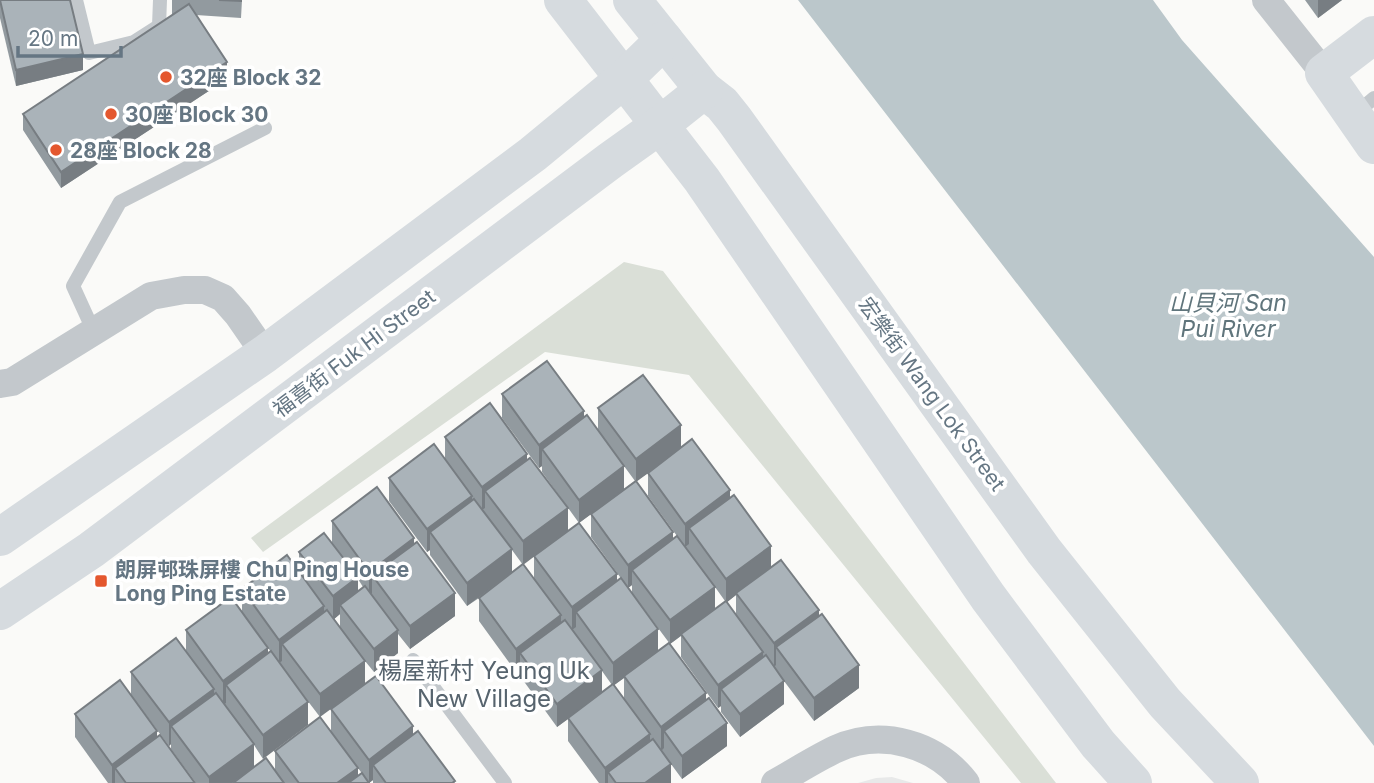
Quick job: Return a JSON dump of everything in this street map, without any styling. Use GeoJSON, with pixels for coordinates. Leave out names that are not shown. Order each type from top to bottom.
{"type":"FeatureCollection","features":[{"type":"Feature","properties":{"kind":"main road"},"geometry":{"type":"LineString","coordinates":[[563,0],[702,180],[988,597],[1098,744],[1133,783]]}},
{"type":"Feature","properties":{"kind":"main road","name":"宏樂街 Wang Lok Street"},"geometry":{"type":"LineString","coordinates":[[632,0],[704,89],[722,104],[734,119],[1044,551],[1165,703],[1240,783]]}},
{"type":"Feature","properties":{"kind":"main road"},"geometry":{"type":"LineString","coordinates":[[1367,120],[1324,74],[1374,34]]}},
{"type":"Feature","properties":{"kind":"main road"},"geometry":{"type":"LineString","coordinates":[[0,537],[265,354],[548,142],[624,79],[664,40]]}},
{"type":"Feature","properties":{"kind":"main road","name":"福喜街 Fuk Hi Street"},"geometry":{"type":"LineString","coordinates":[[0,611],[91,550],[660,125],[704,89]]}},
{"type":"Feature","properties":{"kind":"street"},"geometry":{"type":"LineString","coordinates":[[1266,0],[1324,74]]}},
{"type":"Feature","properties":{"kind":"street"},"geometry":{"type":"LineString","coordinates":[[0,384],[12,382],[151,296],[184,290],[205,290],[223,298],[265,354]]}},
{"type":"Feature","properties":{"kind":"street"},"geometry":{"type":"LineString","coordinates":[[775,783],[837,748],[880,739],[922,748],[941,759],[966,783]]}},
{"type":"Feature","properties":{"kind":"lane"},"geometry":{"type":"LineString","coordinates":[[76,0],[89,53],[134,42],[159,26],[160,0]]}},
{"type":"Feature","properties":{"kind":"lane"},"geometry":{"type":"LineString","coordinates":[[94,332],[73,286],[120,202],[265,128]]}},
{"type":"Feature","properties":{"kind":"lane"},"geometry":{"type":"LineString","coordinates":[[413,660],[505,783]]}},
{"type":"Feature","properties":{"kind":"shaded area"},"geometry":{"type":"Polygon","coordinates":[[[624,262],[663,271],[1056,783],[1021,783],[689,375],[545,352],[263,552],[251,538],[624,262]]]}},
{"type":"Feature","properties":{"kind":"shaded area"},"geometry":{"type":"Polygon","coordinates":[[[892,777],[913,783],[858,783],[876,778],[892,777]]]}},
{"type":"Feature","properties":{"kind":"water","name":"山貝河 San Pui River"},"geometry":{"type":"Polygon","coordinates":[[[798,0],[1153,0],[1182,40],[1374,257],[1374,746],[798,0]]]}},
{"type":"Feature","properties":{"kind":"building"},"geometry":{"type":"Polygon","coordinates":[[[0,0],[70,0],[83,54],[16,70],[0,0]]]}},
{"type":"Feature","properties":{"kind":"building"},"geometry":{"type":"Polygon","coordinates":[[[189,4],[227,62],[61,172],[23,114],[189,4]]]}},
{"type":"Feature","properties":{"kind":"building"},"geometry":{"type":"Polygon","coordinates":[[[547,361],[584,411],[539,445],[502,394],[547,361]]]}},
{"type":"Feature","properties":{"kind":"building"},"geometry":{"type":"Polygon","coordinates":[[[643,375],[681,425],[636,459],[598,408],[643,375]]]}},
{"type":"Feature","properties":{"kind":"building"},"geometry":{"type":"Polygon","coordinates":[[[490,403],[527,454],[482,487],[445,437],[490,403]]]}},
{"type":"Feature","properties":{"kind":"building"},"geometry":{"type":"Polygon","coordinates":[[[587,415],[624,466],[579,500],[542,449],[587,415]]]}},
{"type":"Feature","properties":{"kind":"building"},"geometry":{"type":"Polygon","coordinates":[[[692,439],[730,490],[685,524],[648,473],[692,439]]]}},
{"type":"Feature","properties":{"kind":"building"},"geometry":{"type":"Polygon","coordinates":[[[434,444],[472,496],[427,529],[389,478],[434,444]]]}},
{"type":"Feature","properties":{"kind":"building"},"geometry":{"type":"Polygon","coordinates":[[[530,458],[568,508],[523,541],[485,491],[530,458]]]}},
{"type":"Feature","properties":{"kind":"building"},"geometry":{"type":"Polygon","coordinates":[[[636,481],[673,532],[628,565],[591,514],[636,481]]]}},
{"type":"Feature","properties":{"kind":"building"},"geometry":{"type":"Polygon","coordinates":[[[377,487],[414,538],[369,572],[332,521],[377,487]]]}},
{"type":"Feature","properties":{"kind":"building"},"geometry":{"type":"Polygon","coordinates":[[[734,495],[771,546],[726,579],[689,528],[734,495]]]}},
{"type":"Feature","properties":{"kind":"building"},"geometry":{"type":"Polygon","coordinates":[[[474,499],[512,549],[467,583],[430,532],[474,499]]]}},
{"type":"Feature","properties":{"kind":"building"},"geometry":{"type":"Polygon","coordinates":[[[579,523],[617,574],[572,607],[534,556],[579,523]]]}},
{"type":"Feature","properties":{"kind":"building"},"geometry":{"type":"Polygon","coordinates":[[[324,533],[358,577],[333,596],[299,552],[324,533]]]}},
{"type":"Feature","properties":{"kind":"building"},"geometry":{"type":"Polygon","coordinates":[[[677,536],[715,587],[670,620],[632,570],[677,536]]]}},
{"type":"Feature","properties":{"kind":"building"},"geometry":{"type":"Polygon","coordinates":[[[417,542],[455,593],[410,626],[372,575],[417,542]]]}},
{"type":"Feature","properties":{"kind":"building"},"geometry":{"type":"Polygon","coordinates":[[[287,555],[324,606],[279,640],[242,589],[287,555]]]}},
{"type":"Feature","properties":{"kind":"building"},"geometry":{"type":"Polygon","coordinates":[[[781,560],[819,610],[774,643],[736,593],[781,560]]]}},
{"type":"Feature","properties":{"kind":"building"},"geometry":{"type":"Polygon","coordinates":[[[523,564],[561,615],[516,649],[479,598],[523,564]]]}},
{"type":"Feature","properties":{"kind":"building"},"geometry":{"type":"Polygon","coordinates":[[[621,578],[658,629],[613,663],[576,612],[621,578]]]}},
{"type":"Feature","properties":{"kind":"building"},"geometry":{"type":"Polygon","coordinates":[[[365,586],[398,630],[374,649],[340,605],[365,586]]]}},
{"type":"Feature","properties":{"kind":"building"},"geometry":{"type":"Polygon","coordinates":[[[231,597],[268,648],[223,681],[186,630],[231,597]]]}},
{"type":"Feature","properties":{"kind":"building"},"geometry":{"type":"Polygon","coordinates":[[[726,601],[763,652],[718,685],[681,634],[726,601]]]}},
{"type":"Feature","properties":{"kind":"building"},"geometry":{"type":"Polygon","coordinates":[[[327,610],[365,661],[320,694],[282,644],[327,610]]]}},
{"type":"Feature","properties":{"kind":"building"},"geometry":{"type":"Polygon","coordinates":[[[822,614],[859,665],[814,698],[776,647],[822,614]]]}},
{"type":"Feature","properties":{"kind":"building"},"geometry":{"type":"Polygon","coordinates":[[[565,620],[602,670],[557,704],[520,653],[565,620]]]}},
{"type":"Feature","properties":{"kind":"building"},"geometry":{"type":"Polygon","coordinates":[[[176,638],[214,689],[169,722],[131,672],[176,638]]]}},
{"type":"Feature","properties":{"kind":"building"},"geometry":{"type":"Polygon","coordinates":[[[669,643],[706,693],[661,727],[624,676],[669,643]]]}},
{"type":"Feature","properties":{"kind":"building"},"geometry":{"type":"Polygon","coordinates":[[[271,651],[308,702],[263,735],[226,685],[271,651]]]}},
{"type":"Feature","properties":{"kind":"building"},"geometry":{"type":"Polygon","coordinates":[[[766,655],[784,681],[740,714],[721,689],[766,655]]]}},
{"type":"Feature","properties":{"kind":"building"},"geometry":{"type":"Polygon","coordinates":[[[376,676],[413,726],[369,760],[331,709],[376,676]]]}},
{"type":"Feature","properties":{"kind":"building"},"geometry":{"type":"Polygon","coordinates":[[[120,680],[157,731],[112,765],[75,714],[120,680]]]}},
{"type":"Feature","properties":{"kind":"building"},"geometry":{"type":"Polygon","coordinates":[[[613,684],[650,734],[605,768],[568,718],[613,684]]]}},
{"type":"Feature","properties":{"kind":"building"},"geometry":{"type":"Polygon","coordinates":[[[216,693],[254,744],[209,777],[171,726],[216,693]]]}},
{"type":"Feature","properties":{"kind":"building"},"geometry":{"type":"Polygon","coordinates":[[[709,698],[727,723],[682,756],[664,731],[709,698]]]}},
{"type":"Feature","properties":{"kind":"building"},"geometry":{"type":"Polygon","coordinates":[[[320,717],[358,768],[337,783],[299,783],[275,751],[320,717]]]}},
{"type":"Feature","properties":{"kind":"building"},"geometry":{"type":"Polygon","coordinates":[[[418,731],[455,781],[386,783],[373,765],[418,731]]]}},
{"type":"Feature","properties":{"kind":"building"},"geometry":{"type":"Polygon","coordinates":[[[160,735],[195,783],[126,783],[115,768],[160,735]]]}},
{"type":"Feature","properties":{"kind":"building"},"geometry":{"type":"Polygon","coordinates":[[[653,739],[671,764],[645,783],[616,783],[608,772],[653,739]]]}},
{"type":"Feature","properties":{"kind":"building"},"geometry":{"type":"Polygon","coordinates":[[[266,758],[284,783],[233,783],[266,758]]]}},
{"type":"Feature","properties":{"kind":"building"},"geometry":{"type":"Polygon","coordinates":[[[362,773],[369,783],[348,783],[362,773]]]}},
{"type":"Feature","properties":{"kind":"place","name":"32座 Block 32"},"geometry":{"type":"Point","coordinates":[166,77]}},
{"type":"Feature","properties":{"kind":"place","name":"30座 Block 30"},"geometry":{"type":"Point","coordinates":[111,114]}},
{"type":"Feature","properties":{"kind":"place","name":"28座 Block 28"},"geometry":{"type":"Point","coordinates":[56,150]}},
{"type":"Feature","properties":{"kind":"place","name":"朗屏邨珠屏樓 Chu Ping House Long Ping Estate"},"geometry":{"type":"Point","coordinates":[101,581]}},
{"type":"Feature","properties":{"kind":"district","name":"楊屋新村 Yeung Uk New Village"},"geometry":{"type":"Point","coordinates":[484,684]}}]}
